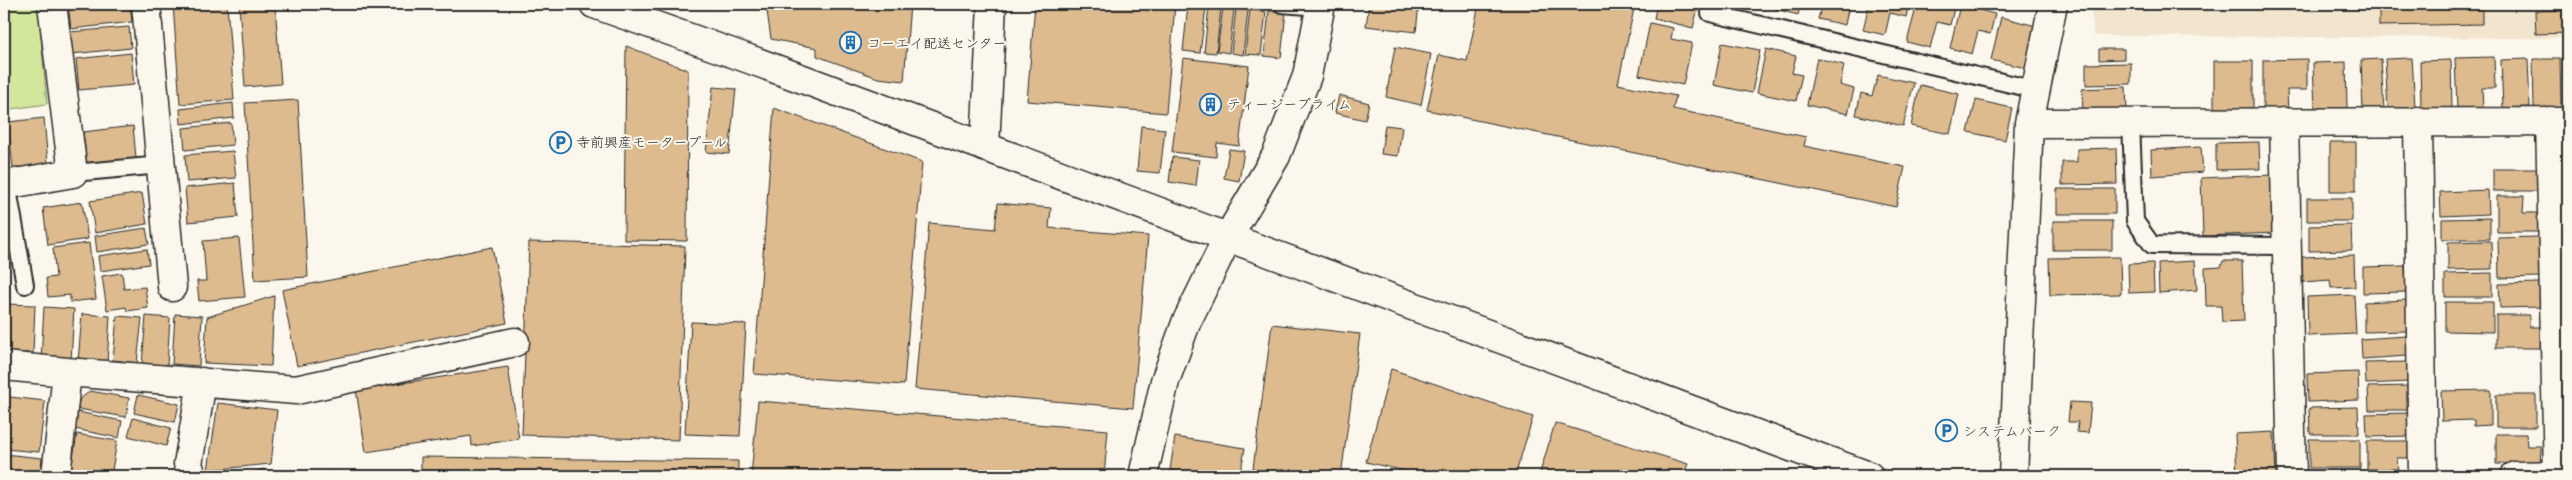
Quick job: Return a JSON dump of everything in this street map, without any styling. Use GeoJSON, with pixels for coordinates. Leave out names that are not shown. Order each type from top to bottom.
{"type":"FeatureCollection","features":[{"type":"Feature","properties":{"kind":"street"},"geometry":{"type":"LineString","coordinates":[[5,184],[73,173],[52,4]]}},
{"type":"Feature","properties":{"kind":"street"},"geometry":{"type":"LineString","coordinates":[[146,4],[172,287]]}},
{"type":"Feature","properties":{"kind":"street"},"geometry":{"type":"LineString","coordinates":[[594,4],[749,59],[1227,239],[1869,476]]}},
{"type":"Feature","properties":{"kind":"street"},"geometry":{"type":"LineString","coordinates":[[985,148],[992,4]]}},
{"type":"Feature","properties":{"kind":"street"},"geometry":{"type":"LineString","coordinates":[[2013,476],[2030,123],[2053,4]]}},
{"type":"Feature","properties":{"kind":"street"},"geometry":{"type":"LineString","coordinates":[[1142,476],[1165,381],[1186,323],[1227,239],[1276,156],[1307,76],[1320,6]]}},
{"type":"Feature","properties":{"kind":"street"},"geometry":{"type":"LineString","coordinates":[[2284,122],[2292,476]]}},
{"type":"Feature","properties":{"kind":"street"},"geometry":{"type":"LineString","coordinates":[[2418,122],[2422,476]]}},
{"type":"Feature","properties":{"kind":"street"},"geometry":{"type":"LineString","coordinates":[[2030,123],[2559,122],[2563,475],[2515,476]]}},
{"type":"Feature","properties":{"kind":"street"},"geometry":{"type":"LineString","coordinates":[[4,366],[296,390],[515,342]]}},
{"type":"Feature","properties":{"kind":"street"},"geometry":{"type":"LineString","coordinates":[[56,476],[67,372]]}},
{"type":"Feature","properties":{"kind":"street"},"geometry":{"type":"LineString","coordinates":[[192,476],[188,464],[202,382]]}},
{"type":"Feature","properties":{"kind":"lane"},"geometry":{"type":"LineString","coordinates":[[1282,4],[1320,6]]}},
{"type":"Feature","properties":{"kind":"lane"},"geometry":{"type":"LineString","coordinates":[[1710,12],[2036,90]]}},
{"type":"Feature","properties":{"kind":"lane"},"geometry":{"type":"LineString","coordinates":[[2131,123],[2135,221],[2152,245],[2286,246]]}},
{"type":"Feature","properties":{"kind":"lane"},"geometry":{"type":"LineString","coordinates":[[73,173],[161,164]]}},
{"type":"Feature","properties":{"kind":"lane"},"geometry":{"type":"LineString","coordinates":[[5,184],[25,285]]}},
{"type":"Feature","properties":{"kind":"shaded area"},"geometry":{"type":"Polygon","coordinates":[[[2090,4],[2568,4],[2568,38],[2094,36],[2090,4]]]}},
{"type":"Feature","properties":{"kind":"green space"},"geometry":{"type":"Polygon","coordinates":[[[4,4],[38,4],[47,104],[4,110],[4,4]]]}},
{"type":"Feature","properties":{"kind":"building"},"geometry":{"type":"Polygon","coordinates":[[[68,4],[130,4],[132,22],[71,29],[68,4]]]}},
{"type":"Feature","properties":{"kind":"building"},"geometry":{"type":"Polygon","coordinates":[[[173,4],[227,4],[234,100],[180,104],[173,4]]]}},
{"type":"Feature","properties":{"kind":"building"},"geometry":{"type":"Polygon","coordinates":[[[239,4],[275,4],[281,84],[245,87],[239,4]]]}},
{"type":"Feature","properties":{"kind":"building","name":"コーエイ配送センター"},"geometry":{"type":"Polygon","coordinates":[[[766,4],[910,4],[904,81],[878,78],[817,56],[817,48],[771,39],[766,4]]]}},
{"type":"Feature","properties":{"kind":"building"},"geometry":{"type":"Polygon","coordinates":[[[1035,4],[1175,4],[1166,113],[1027,101],[1035,4]]]}},
{"type":"Feature","properties":{"kind":"building"},"geometry":{"type":"Polygon","coordinates":[[[1369,4],[1419,4],[1416,32],[1366,26],[1369,4]]]}},
{"type":"Feature","properties":{"kind":"building"},"geometry":{"type":"Polygon","coordinates":[[[1479,4],[1635,4],[1618,84],[1676,96],[1673,109],[1806,137],[1804,146],[1905,167],[1896,207],[1427,110],[1439,55],[1467,61],[1479,4]]]}},
{"type":"Feature","properties":{"kind":"building"},"geometry":{"type":"Polygon","coordinates":[[[1657,4],[1699,4],[1693,28],[1654,18],[1657,4]]]}},
{"type":"Feature","properties":{"kind":"building"},"geometry":{"type":"Polygon","coordinates":[[[1777,4],[1801,4],[1798,15],[1775,9],[1777,4]]]}},
{"type":"Feature","properties":{"kind":"building"},"geometry":{"type":"Polygon","coordinates":[[[1822,4],[1849,4],[1845,25],[1818,19],[1822,4]]]}},
{"type":"Feature","properties":{"kind":"building"},"geometry":{"type":"Polygon","coordinates":[[[1869,4],[1909,4],[1906,17],[1890,13],[1885,35],[1863,30],[1869,4]]]}},
{"type":"Feature","properties":{"kind":"building"},"geometry":{"type":"Polygon","coordinates":[[[1917,4],[1955,4],[1950,25],[1937,22],[1930,48],[1907,42],[1917,4]]]}},
{"type":"Feature","properties":{"kind":"building"},"geometry":{"type":"Polygon","coordinates":[[[1188,5],[1206,7],[1200,53],[1183,51],[1188,5]]]}},
{"type":"Feature","properties":{"kind":"building"},"geometry":{"type":"Polygon","coordinates":[[[1960,5],[1995,14],[1990,34],[1978,31],[1972,54],[1950,48],[1960,5]]]}},
{"type":"Feature","properties":{"kind":"building"},"geometry":{"type":"Polygon","coordinates":[[[2482,5],[2482,24],[2379,26],[2379,6],[2482,5]]]}},
{"type":"Feature","properties":{"kind":"building"},"geometry":{"type":"Polygon","coordinates":[[[1209,6],[1221,8],[1216,53],[1204,52],[1209,6]]]}},
{"type":"Feature","properties":{"kind":"building"},"geometry":{"type":"Polygon","coordinates":[[[1223,8],[1234,9],[1229,53],[1217,51],[1223,8]]]}},
{"type":"Feature","properties":{"kind":"building"},"geometry":{"type":"Polygon","coordinates":[[[1236,9],[1248,10],[1243,55],[1231,53],[1236,9]]]}},
{"type":"Feature","properties":{"kind":"building"},"geometry":{"type":"Polygon","coordinates":[[[1250,10],[1266,12],[1261,55],[1245,54],[1250,10]]]}},
{"type":"Feature","properties":{"kind":"building"},"geometry":{"type":"Polygon","coordinates":[[[2568,10],[2568,33],[2536,34],[2535,11],[2568,10]]]}},
{"type":"Feature","properties":{"kind":"building"},"geometry":{"type":"Polygon","coordinates":[[[1269,11],[1286,12],[1281,58],[1264,56],[1269,11]]]}},
{"type":"Feature","properties":{"kind":"building"},"geometry":{"type":"Polygon","coordinates":[[[2001,17],[2036,26],[2026,68],[1991,60],[2001,17]]]}},
{"type":"Feature","properties":{"kind":"building"},"geometry":{"type":"Polygon","coordinates":[[[1650,23],[1673,28],[1671,39],[1692,43],[1683,85],[1639,75],[1650,23]]]}},
{"type":"Feature","properties":{"kind":"building"},"geometry":{"type":"Polygon","coordinates":[[[129,27],[131,48],[71,54],[69,32],[129,27]]]}},
{"type":"Feature","properties":{"kind":"building"},"geometry":{"type":"Polygon","coordinates":[[[1722,43],[1760,50],[1752,93],[1714,85],[1722,43]]]}},
{"type":"Feature","properties":{"kind":"building"},"geometry":{"type":"Polygon","coordinates":[[[626,46],[688,70],[687,241],[624,240],[626,46]]]}},
{"type":"Feature","properties":{"kind":"building"},"geometry":{"type":"Polygon","coordinates":[[[1395,47],[1431,54],[1421,105],[1386,97],[1395,47]]]}},
{"type":"Feature","properties":{"kind":"building"},"geometry":{"type":"Polygon","coordinates":[[[1766,49],[1796,56],[1792,73],[1802,75],[1796,101],[1757,93],[1766,49]]]}},
{"type":"Feature","properties":{"kind":"building"},"geometry":{"type":"Polygon","coordinates":[[[2099,49],[2124,49],[2124,59],[2099,60],[2099,49]]]}},
{"type":"Feature","properties":{"kind":"building"},"geometry":{"type":"Polygon","coordinates":[[[131,53],[134,85],[79,90],[76,59],[131,53]]]}},
{"type":"Feature","properties":{"kind":"building"},"geometry":{"type":"Polygon","coordinates":[[[2494,57],[2495,88],[2482,88],[2483,108],[2457,109],[2455,58],[2494,57]]]}},
{"type":"Feature","properties":{"kind":"building","name":"ティージープライム"},"geometry":{"type":"Polygon","coordinates":[[[1183,58],[1249,66],[1239,146],[1217,143],[1216,157],[1172,152],[1183,58]]]}},
{"type":"Feature","properties":{"kind":"building"},"geometry":{"type":"Polygon","coordinates":[[[1817,58],[1844,65],[1840,85],[1854,89],[1848,114],[1807,105],[1817,58]]]}},
{"type":"Feature","properties":{"kind":"building"},"geometry":{"type":"Polygon","coordinates":[[[2412,58],[2415,107],[2388,109],[2385,59],[2412,58]]]}},
{"type":"Feature","properties":{"kind":"building"},"geometry":{"type":"Polygon","coordinates":[[[2307,59],[2307,90],[2287,90],[2288,112],[2263,112],[2263,60],[2307,59]]]}},
{"type":"Feature","properties":{"kind":"building"},"geometry":{"type":"Polygon","coordinates":[[[2381,59],[2384,110],[2363,111],[2361,60],[2381,59]]]}},
{"type":"Feature","properties":{"kind":"building"},"geometry":{"type":"Polygon","coordinates":[[[2528,59],[2530,107],[2503,108],[2501,60],[2528,59]]]}},
{"type":"Feature","properties":{"kind":"building"},"geometry":{"type":"Polygon","coordinates":[[[2533,59],[2560,59],[2561,108],[2534,108],[2533,59]]]}},
{"type":"Feature","properties":{"kind":"building"},"geometry":{"type":"Polygon","coordinates":[[[2565,59],[2568,59],[2568,108],[2566,108],[2565,59]]]}},
{"type":"Feature","properties":{"kind":"building"},"geometry":{"type":"Polygon","coordinates":[[[2451,60],[2452,108],[2421,108],[2420,61],[2451,60]]]}},
{"type":"Feature","properties":{"kind":"building"},"geometry":{"type":"Polygon","coordinates":[[[2214,61],[2253,61],[2253,108],[2214,109],[2214,61]]]}},
{"type":"Feature","properties":{"kind":"building"},"geometry":{"type":"Polygon","coordinates":[[[2346,62],[2347,108],[2315,109],[2313,63],[2346,62]]]}},
{"type":"Feature","properties":{"kind":"building"},"geometry":{"type":"Polygon","coordinates":[[[2131,63],[2131,84],[2086,85],[2086,64],[2131,63]]]}},
{"type":"Feature","properties":{"kind":"building"},"geometry":{"type":"Polygon","coordinates":[[[1878,75],[1914,83],[1903,126],[1856,115],[1861,93],[1872,96],[1878,75]]]}},
{"type":"Feature","properties":{"kind":"building"},"geometry":{"type":"Polygon","coordinates":[[[1920,85],[1959,94],[1950,134],[1911,126],[1920,85]]]}},
{"type":"Feature","properties":{"kind":"building"},"geometry":{"type":"Polygon","coordinates":[[[713,87],[736,89],[729,154],[706,152],[713,87]]]}},
{"type":"Feature","properties":{"kind":"building"},"geometry":{"type":"Polygon","coordinates":[[[2126,87],[2127,112],[2083,114],[2082,89],[2126,87]]]}},
{"type":"Feature","properties":{"kind":"building"},"geometry":{"type":"Polygon","coordinates":[[[1339,95],[1369,103],[1365,120],[1335,113],[1339,95]]]}},
{"type":"Feature","properties":{"kind":"building"},"geometry":{"type":"Polygon","coordinates":[[[298,100],[308,277],[255,280],[245,103],[298,100]]]}},
{"type":"Feature","properties":{"kind":"building"},"geometry":{"type":"Polygon","coordinates":[[[1976,100],[2012,108],[2005,140],[1968,132],[1976,100]]]}},
{"type":"Feature","properties":{"kind":"building"},"geometry":{"type":"Polygon","coordinates":[[[233,103],[234,118],[181,124],[180,109],[233,103]]]}},
{"type":"Feature","properties":{"kind":"building"},"geometry":{"type":"Polygon","coordinates":[[[774,108],[922,162],[904,385],[754,374],[774,108]]]}},
{"type":"Feature","properties":{"kind":"building"},"geometry":{"type":"Polygon","coordinates":[[[44,118],[48,164],[13,168],[8,122],[44,118]]]}},
{"type":"Feature","properties":{"kind":"building"},"geometry":{"type":"Polygon","coordinates":[[[231,123],[233,145],[185,150],[183,128],[231,123]]]}},
{"type":"Feature","properties":{"kind":"building"},"geometry":{"type":"Polygon","coordinates":[[[1385,125],[1402,127],[1398,156],[1381,154],[1385,125]]]}},
{"type":"Feature","properties":{"kind":"building"},"geometry":{"type":"Polygon","coordinates":[[[133,126],[136,158],[87,164],[83,132],[133,126]]]}},
{"type":"Feature","properties":{"kind":"building"},"geometry":{"type":"Polygon","coordinates":[[[1141,126],[1165,129],[1160,173],[1137,171],[1141,126]]]}},
{"type":"Feature","properties":{"kind":"building"},"geometry":{"type":"Polygon","coordinates":[[[2259,142],[2260,169],[2216,170],[2216,143],[2259,142]]]}},
{"type":"Feature","properties":{"kind":"building"},"geometry":{"type":"Polygon","coordinates":[[[2330,142],[2356,142],[2356,191],[2330,191],[2330,142]]]}},
{"type":"Feature","properties":{"kind":"building"},"geometry":{"type":"Polygon","coordinates":[[[2201,147],[2203,172],[2152,176],[2151,150],[2201,147]]]}},
{"type":"Feature","properties":{"kind":"building"},"geometry":{"type":"Polygon","coordinates":[[[2116,148],[2117,184],[2062,185],[2062,162],[2077,162],[2077,149],[2116,148]]]}},
{"type":"Feature","properties":{"kind":"building"},"geometry":{"type":"Polygon","coordinates":[[[1229,149],[1244,151],[1239,181],[1224,178],[1229,149]]]}},
{"type":"Feature","properties":{"kind":"building"},"geometry":{"type":"Polygon","coordinates":[[[233,151],[236,178],[187,182],[185,155],[233,151]]]}},
{"type":"Feature","properties":{"kind":"building"},"geometry":{"type":"Polygon","coordinates":[[[1172,157],[1199,160],[1196,186],[1169,182],[1172,157]]]}},
{"type":"Feature","properties":{"kind":"building"},"geometry":{"type":"Polygon","coordinates":[[[2493,169],[2538,169],[2539,191],[2493,191],[2493,169]]]}},
{"type":"Feature","properties":{"kind":"building"},"geometry":{"type":"Polygon","coordinates":[[[2273,175],[2276,233],[2203,236],[2201,178],[2273,175]]]}},
{"type":"Feature","properties":{"kind":"building"},"geometry":{"type":"Polygon","coordinates":[[[235,183],[238,217],[188,222],[185,188],[235,183]]]}},
{"type":"Feature","properties":{"kind":"building"},"geometry":{"type":"Polygon","coordinates":[[[2057,189],[2115,189],[2115,214],[2057,214],[2057,189]]]}},
{"type":"Feature","properties":{"kind":"building"},"geometry":{"type":"Polygon","coordinates":[[[2488,190],[2489,214],[2441,216],[2440,192],[2488,190]]]}},
{"type":"Feature","properties":{"kind":"building"},"geometry":{"type":"Polygon","coordinates":[[[142,193],[147,224],[95,233],[90,201],[142,193]]]}},
{"type":"Feature","properties":{"kind":"building"},"geometry":{"type":"Polygon","coordinates":[[[2497,196],[2524,196],[2523,213],[2541,213],[2541,232],[2497,232],[2497,196]]]}},
{"type":"Feature","properties":{"kind":"building"},"geometry":{"type":"Polygon","coordinates":[[[2307,198],[2352,198],[2352,221],[2307,221],[2307,198]]]}},
{"type":"Feature","properties":{"kind":"building"},"geometry":{"type":"Polygon","coordinates":[[[82,202],[88,239],[48,245],[43,208],[82,202]]]}},
{"type":"Feature","properties":{"kind":"building"},"geometry":{"type":"Polygon","coordinates":[[[998,203],[1051,208],[1049,228],[1148,236],[1133,408],[915,389],[929,223],[995,229],[998,203]]]}},
{"type":"Feature","properties":{"kind":"building"},"geometry":{"type":"Polygon","coordinates":[[[2490,218],[2490,239],[2442,239],[2442,219],[2490,218]]]}},
{"type":"Feature","properties":{"kind":"building"},"geometry":{"type":"Polygon","coordinates":[[[2053,221],[2112,221],[2112,250],[2053,250],[2053,221]]]}},
{"type":"Feature","properties":{"kind":"building"},"geometry":{"type":"Polygon","coordinates":[[[2351,225],[2352,250],[2309,251],[2309,226],[2351,225]]]}},
{"type":"Feature","properties":{"kind":"building"},"geometry":{"type":"Polygon","coordinates":[[[146,228],[149,244],[97,252],[95,236],[146,228]]]}},
{"type":"Feature","properties":{"kind":"building"},"geometry":{"type":"Polygon","coordinates":[[[2539,237],[2540,277],[2499,278],[2498,238],[2539,237]]]}},
{"type":"Feature","properties":{"kind":"building"},"geometry":{"type":"Polygon","coordinates":[[[239,238],[245,297],[199,301],[197,281],[206,281],[203,241],[239,238]]]}},
{"type":"Feature","properties":{"kind":"building"},"geometry":{"type":"Polygon","coordinates":[[[2491,241],[2492,269],[2448,270],[2448,242],[2491,241]]]}},
{"type":"Feature","properties":{"kind":"building"},"geometry":{"type":"Polygon","coordinates":[[[529,242],[685,246],[679,440],[522,435],[529,242]]]}},
{"type":"Feature","properties":{"kind":"building"},"geometry":{"type":"Polygon","coordinates":[[[89,243],[96,299],[70,302],[70,295],[48,297],[46,278],[56,277],[53,248],[89,243]]]}},
{"type":"Feature","properties":{"kind":"building"},"geometry":{"type":"Polygon","coordinates":[[[492,247],[507,323],[297,366],[282,290],[492,247]]]}},
{"type":"Feature","properties":{"kind":"building"},"geometry":{"type":"Polygon","coordinates":[[[147,249],[149,264],[100,271],[98,256],[147,249]]]}},
{"type":"Feature","properties":{"kind":"building"},"geometry":{"type":"Polygon","coordinates":[[[2354,255],[2355,287],[2331,288],[2330,280],[2303,282],[2302,257],[2354,255]]]}},
{"type":"Feature","properties":{"kind":"building"},"geometry":{"type":"Polygon","coordinates":[[[2120,257],[2121,294],[2050,295],[2049,258],[2120,257]]]}},
{"type":"Feature","properties":{"kind":"building"},"geometry":{"type":"Polygon","coordinates":[[[2195,261],[2197,290],[2159,293],[2158,263],[2195,261]]]}},
{"type":"Feature","properties":{"kind":"building"},"geometry":{"type":"Polygon","coordinates":[[[2223,261],[2242,261],[2244,321],[2222,322],[2221,306],[2206,306],[2205,268],[2221,267],[2223,261]]]}},
{"type":"Feature","properties":{"kind":"building"},"geometry":{"type":"Polygon","coordinates":[[[2153,263],[2154,292],[2129,293],[2128,264],[2153,263]]]}},
{"type":"Feature","properties":{"kind":"building"},"geometry":{"type":"Polygon","coordinates":[[[2405,266],[2406,292],[2363,293],[2363,267],[2405,266]]]}},
{"type":"Feature","properties":{"kind":"building"},"geometry":{"type":"Polygon","coordinates":[[[122,273],[124,289],[145,287],[148,308],[127,311],[126,307],[107,310],[102,276],[122,273]]]}},
{"type":"Feature","properties":{"kind":"building"},"geometry":{"type":"Polygon","coordinates":[[[2492,273],[2492,297],[2445,297],[2445,274],[2492,273]]]}},
{"type":"Feature","properties":{"kind":"building"},"geometry":{"type":"Polygon","coordinates":[[[2541,283],[2541,307],[2500,308],[2499,284],[2541,283]]]}},
{"type":"Feature","properties":{"kind":"building"},"geometry":{"type":"Polygon","coordinates":[[[2354,295],[2356,334],[2308,336],[2307,297],[2354,295]]]}},
{"type":"Feature","properties":{"kind":"building"},"geometry":{"type":"Polygon","coordinates":[[[274,296],[271,366],[204,363],[207,317],[274,296]]]}},
{"type":"Feature","properties":{"kind":"building"},"geometry":{"type":"Polygon","coordinates":[[[2406,300],[2407,331],[2364,332],[2364,302],[2406,300]]]}},
{"type":"Feature","properties":{"kind":"building"},"geometry":{"type":"Polygon","coordinates":[[[2445,302],[2493,302],[2493,332],[2445,331],[2445,302]]]}},
{"type":"Feature","properties":{"kind":"building"},"geometry":{"type":"Polygon","coordinates":[[[4,304],[35,305],[33,353],[4,352],[4,304]]]}},
{"type":"Feature","properties":{"kind":"building"},"geometry":{"type":"Polygon","coordinates":[[[44,307],[74,309],[71,361],[41,360],[44,307]]]}},
{"type":"Feature","properties":{"kind":"building"},"geometry":{"type":"Polygon","coordinates":[[[82,314],[110,316],[107,364],[78,362],[82,314]]]}},
{"type":"Feature","properties":{"kind":"building"},"geometry":{"type":"Polygon","coordinates":[[[175,314],[202,316],[199,366],[172,364],[175,314]]]}},
{"type":"Feature","properties":{"kind":"building"},"geometry":{"type":"Polygon","coordinates":[[[2496,315],[2529,315],[2529,327],[2542,327],[2542,348],[2496,348],[2496,315]]]}},
{"type":"Feature","properties":{"kind":"building"},"geometry":{"type":"Polygon","coordinates":[[[117,316],[142,318],[137,363],[113,360],[117,316]]]}},
{"type":"Feature","properties":{"kind":"building"},"geometry":{"type":"Polygon","coordinates":[[[146,316],[170,318],[167,366],[142,364],[146,316]]]}},
{"type":"Feature","properties":{"kind":"building"},"geometry":{"type":"Polygon","coordinates":[[[691,322],[746,324],[740,436],[685,434],[691,322]]]}},
{"type":"Feature","properties":{"kind":"building"},"geometry":{"type":"Polygon","coordinates":[[[1272,324],[1360,334],[1341,476],[1252,476],[1272,324]]]}},
{"type":"Feature","properties":{"kind":"building"},"geometry":{"type":"Polygon","coordinates":[[[2406,336],[2407,356],[2362,359],[2361,339],[2406,336]]]}},
{"type":"Feature","properties":{"kind":"building"},"geometry":{"type":"Polygon","coordinates":[[[2407,362],[2408,382],[2366,384],[2365,363],[2407,362]]]}},
{"type":"Feature","properties":{"kind":"building"},"geometry":{"type":"Polygon","coordinates":[[[508,367],[519,439],[472,446],[471,436],[366,452],[356,390],[508,367]]]}},
{"type":"Feature","properties":{"kind":"building"},"geometry":{"type":"Polygon","coordinates":[[[1391,369],[1533,417],[1515,476],[1427,476],[1366,462],[1391,369]]]}},
{"type":"Feature","properties":{"kind":"building"},"geometry":{"type":"Polygon","coordinates":[[[2358,372],[2359,400],[2308,402],[2307,374],[2358,372]]]}},
{"type":"Feature","properties":{"kind":"building"},"geometry":{"type":"Polygon","coordinates":[[[2410,386],[2410,410],[2369,410],[2368,387],[2410,386]]]}},
{"type":"Feature","properties":{"kind":"building"},"geometry":{"type":"Polygon","coordinates":[[[2491,390],[2491,425],[2474,426],[2474,420],[2442,421],[2441,391],[2491,390]]]}},
{"type":"Feature","properties":{"kind":"building"},"geometry":{"type":"Polygon","coordinates":[[[90,391],[129,398],[126,417],[78,409],[79,400],[90,391]]]}},
{"type":"Feature","properties":{"kind":"building"},"geometry":{"type":"Polygon","coordinates":[[[138,395],[179,404],[175,422],[134,413],[138,395]]]}},
{"type":"Feature","properties":{"kind":"building"},"geometry":{"type":"Polygon","coordinates":[[[2496,395],[2536,395],[2536,427],[2496,427],[2496,395]]]}},
{"type":"Feature","properties":{"kind":"building"},"geometry":{"type":"Polygon","coordinates":[[[10,397],[45,401],[39,452],[5,449],[10,397]]]}},
{"type":"Feature","properties":{"kind":"building"},"geometry":{"type":"Polygon","coordinates":[[[758,401],[1108,430],[1104,476],[751,476],[758,401]]]}},
{"type":"Feature","properties":{"kind":"building"},"geometry":{"type":"Polygon","coordinates":[[[2070,402],[2091,403],[2088,433],[2077,432],[2078,422],[2068,422],[2070,402]]]}},
{"type":"Feature","properties":{"kind":"building"},"geometry":{"type":"Polygon","coordinates":[[[218,403],[277,410],[271,464],[208,470],[218,403]]]}},
{"type":"Feature","properties":{"kind":"building"},"geometry":{"type":"Polygon","coordinates":[[[2358,407],[2359,434],[2310,434],[2309,408],[2358,407]]]}},
{"type":"Feature","properties":{"kind":"building"},"geometry":{"type":"Polygon","coordinates":[[[78,412],[122,421],[119,438],[75,429],[78,412]]]}},
{"type":"Feature","properties":{"kind":"building"},"geometry":{"type":"Polygon","coordinates":[[[2410,413],[2411,436],[2367,437],[2366,414],[2410,413]]]}},
{"type":"Feature","properties":{"kind":"building"},"geometry":{"type":"Polygon","coordinates":[[[133,418],[171,428],[166,446],[128,436],[133,418]]]}},
{"type":"Feature","properties":{"kind":"building"},"geometry":{"type":"Polygon","coordinates":[[[1555,423],[1688,464],[1683,476],[1539,476],[1555,423]]]}},
{"type":"Feature","properties":{"kind":"building"},"geometry":{"type":"Polygon","coordinates":[[[2274,432],[2276,476],[2237,476],[2235,434],[2274,432]]]}},
{"type":"Feature","properties":{"kind":"building"},"geometry":{"type":"Polygon","coordinates":[[[77,434],[117,441],[111,476],[70,476],[77,434]]]}},
{"type":"Feature","properties":{"kind":"building"},"geometry":{"type":"Polygon","coordinates":[[[2496,434],[2526,434],[2527,446],[2541,446],[2540,465],[2496,464],[2496,434]]]}},
{"type":"Feature","properties":{"kind":"building"},"geometry":{"type":"Polygon","coordinates":[[[1175,437],[1245,448],[1240,476],[1212,476],[1170,470],[1175,437]]]}},
{"type":"Feature","properties":{"kind":"building"},"geometry":{"type":"Polygon","coordinates":[[[2309,439],[2360,439],[2360,468],[2309,468],[2309,439]]]}},
{"type":"Feature","properties":{"kind":"building"},"geometry":{"type":"Polygon","coordinates":[[[2367,441],[2410,441],[2410,458],[2397,458],[2398,469],[2367,469],[2367,441]]]}},
{"type":"Feature","properties":{"kind":"building"},"geometry":{"type":"Polygon","coordinates":[[[4,454],[42,458],[40,476],[4,472],[4,454]]]}},
{"type":"Feature","properties":{"kind":"building"},"geometry":{"type":"Polygon","coordinates":[[[421,457],[738,461],[738,476],[374,476],[421,475],[421,457]]]}},
{"type":"Feature","properties":{"kind":"building"},"geometry":{"type":"Polygon","coordinates":[[[264,469],[266,476],[243,476],[264,469]]]}},
{"type":"Feature","properties":{"kind":"place","name":"コーエイ配送センター"},"geometry":{"type":"Point","coordinates":[851,43]}},
{"type":"Feature","properties":{"kind":"place","name":"ティージープライム"},"geometry":{"type":"Point","coordinates":[1211,104]}},
{"type":"Feature","properties":{"kind":"place","name":"寺前興産モータープール"},"geometry":{"type":"Point","coordinates":[560,142]}},
{"type":"Feature","properties":{"kind":"place","name":"システムパーク"},"geometry":{"type":"Point","coordinates":[1947,431]}}]}
